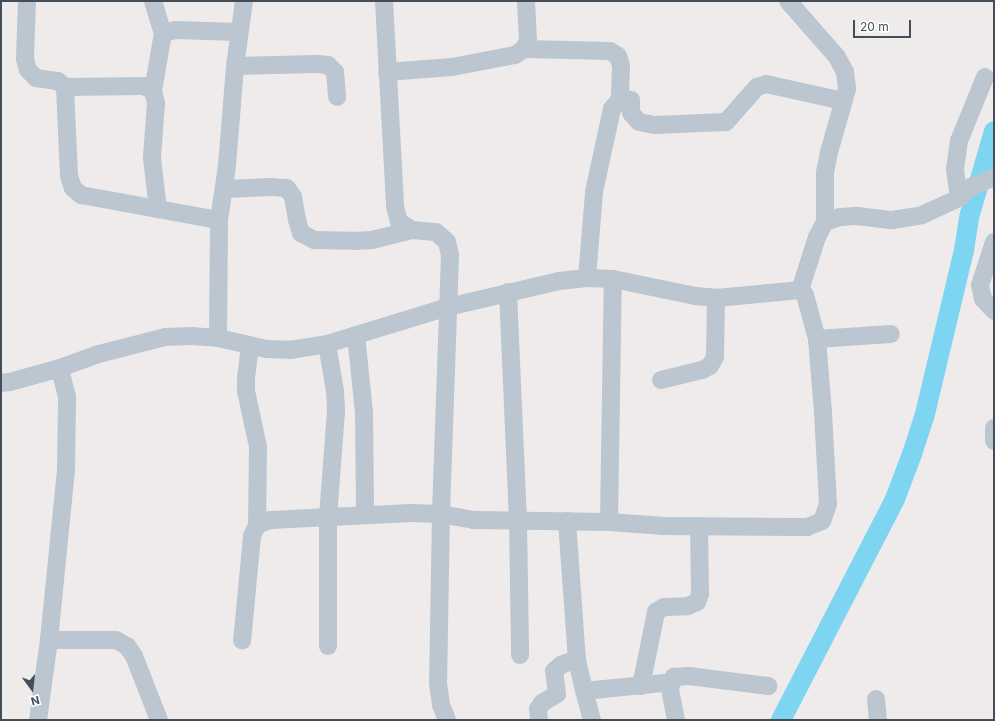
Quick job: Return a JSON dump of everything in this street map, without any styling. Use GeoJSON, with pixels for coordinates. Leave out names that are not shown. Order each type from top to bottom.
{"type":"FeatureCollection","features":[{"type":"Feature","properties":{"kind":"street"},"geometry":{"type":"LineString","coordinates":[[27,1],[25,59],[28,70],[36,78],[58,81],[65,88],[69,176],[73,188],[81,195],[219,220]]}},
{"type":"Feature","properties":{"kind":"street"},"geometry":{"type":"LineString","coordinates":[[153,1],[164,33],[153,91],[156,103],[152,158],[158,209]]}},
{"type":"Feature","properties":{"kind":"street"},"geometry":{"type":"LineString","coordinates":[[218,338],[217,245],[224,189],[235,66],[244,1]]}},
{"type":"Feature","properties":{"kind":"street"},"geometry":{"type":"LineString","coordinates":[[384,1],[395,207],[399,222],[412,230]]}},
{"type":"Feature","properties":{"kind":"street"},"geometry":{"type":"LineString","coordinates":[[387,72],[452,67],[515,55],[524,49],[528,40],[526,1]]}},
{"type":"Feature","properties":{"kind":"street"},"geometry":{"type":"LineString","coordinates":[[788,1],[837,57],[845,72],[847,89],[829,152],[825,173],[825,222],[817,237],[800,290]]}},
{"type":"Feature","properties":{"kind":"street"},"geometry":{"type":"LineString","coordinates":[[164,33],[176,30],[239,32]]}},
{"type":"Feature","properties":{"kind":"street"},"geometry":{"type":"LineString","coordinates":[[524,49],[610,51],[618,56],[621,66],[620,100],[612,108],[594,192],[587,278]]}},
{"type":"Feature","properties":{"kind":"street"},"geometry":{"type":"LineString","coordinates":[[235,66],[328,65],[335,72],[337,97]]}},
{"type":"Feature","properties":{"kind":"street"},"geometry":{"type":"LineString","coordinates":[[965,192],[955,169],[959,140],[985,77]]}},
{"type":"Feature","properties":{"kind":"street"},"geometry":{"type":"LineString","coordinates":[[620,100],[631,100],[631,113],[639,122],[655,125],[726,122],[757,87],[766,84],[843,101]]}},
{"type":"Feature","properties":{"kind":"street"},"geometry":{"type":"LineString","coordinates":[[65,88],[144,86],[153,91]]}},
{"type":"Feature","properties":{"kind":"street"},"geometry":{"type":"LineString","coordinates":[[825,222],[840,216],[857,216],[892,220],[922,215],[994,177]]}},
{"type":"Feature","properties":{"kind":"street"},"geometry":{"type":"LineString","coordinates":[[224,189],[271,187],[287,188],[293,197],[301,233],[314,240],[354,242],[372,240],[412,230],[436,232],[447,242],[450,255],[441,514],[438,683],[441,705],[447,720]]}},
{"type":"Feature","properties":{"kind":"street"},"geometry":{"type":"LineString","coordinates":[[994,242],[980,285],[983,299],[994,311]]}},
{"type":"Feature","properties":{"kind":"street"},"geometry":{"type":"LineString","coordinates":[[1,383],[10,382],[60,368],[95,355],[164,337],[191,336],[218,338],[267,349],[290,350],[327,344],[448,307],[560,281],[587,278],[613,279],[695,296],[716,298],[800,290],[805,294],[816,339],[823,412],[828,504],[822,521],[807,527],[664,526],[609,522],[474,520],[441,514],[411,513],[270,520],[257,525]]}},
{"type":"Feature","properties":{"kind":"street"},"geometry":{"type":"LineString","coordinates":[[609,522],[613,279]]}},
{"type":"Feature","properties":{"kind":"street"},"geometry":{"type":"LineString","coordinates":[[508,292],[518,521],[520,655]]}},
{"type":"Feature","properties":{"kind":"street"},"geometry":{"type":"LineString","coordinates":[[661,380],[702,370],[710,366],[715,357],[716,298]]}},
{"type":"Feature","properties":{"kind":"street"},"geometry":{"type":"LineString","coordinates":[[816,339],[891,334]]}},
{"type":"Feature","properties":{"kind":"street"},"geometry":{"type":"LineString","coordinates":[[356,335],[364,413],[365,515]]}},
{"type":"Feature","properties":{"kind":"street"},"geometry":{"type":"LineString","coordinates":[[327,344],[336,411],[328,517],[328,646]]}},
{"type":"Feature","properties":{"kind":"street"},"geometry":{"type":"LineString","coordinates":[[242,641],[252,536],[257,525],[258,447],[246,391],[246,377],[250,346]]}},
{"type":"Feature","properties":{"kind":"street"},"geometry":{"type":"LineString","coordinates":[[38,720],[49,640],[66,471],[67,397],[60,368]]}},
{"type":"Feature","properties":{"kind":"street"},"geometry":{"type":"LineString","coordinates":[[994,428],[994,441]]}},
{"type":"Feature","properties":{"kind":"street"},"geometry":{"type":"LineString","coordinates":[[567,521],[577,659],[592,720]]}},
{"type":"Feature","properties":{"kind":"street"},"geometry":{"type":"LineString","coordinates":[[641,686],[656,612],[664,607],[688,606],[697,602],[700,594],[699,526]]}},
{"type":"Feature","properties":{"kind":"street"},"geometry":{"type":"LineString","coordinates":[[49,640],[116,640],[127,646],[134,656],[159,720]]}},
{"type":"Feature","properties":{"kind":"street"},"geometry":{"type":"LineString","coordinates":[[539,720],[538,709],[542,703],[557,694],[554,671],[561,665],[577,659]]}},
{"type":"Feature","properties":{"kind":"street"},"geometry":{"type":"LineString","coordinates":[[676,720],[670,688],[674,677],[689,676],[768,686]]}},
{"type":"Feature","properties":{"kind":"street"},"geometry":{"type":"LineString","coordinates":[[584,691],[672,682]]}},
{"type":"Feature","properties":{"kind":"street"},"geometry":{"type":"LineString","coordinates":[[876,699],[878,720]]}},
{"type":"Feature","properties":{"kind":"waterway"},"geometry":{"type":"LineString","coordinates":[[781,720],[895,499],[912,454],[924,418],[964,250],[970,214],[994,131]]}}]}
